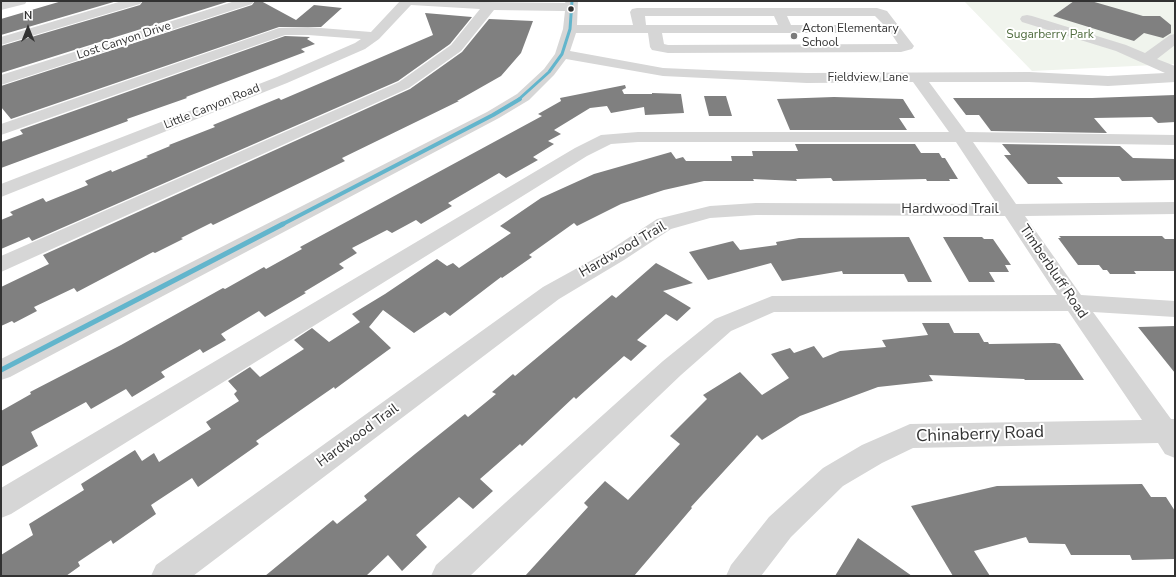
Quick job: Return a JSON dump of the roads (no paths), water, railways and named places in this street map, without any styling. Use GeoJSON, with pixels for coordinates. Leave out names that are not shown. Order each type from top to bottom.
{"type":"FeatureCollection","features":[{"type":"Feature","properties":{"kind":"street"},"geometry":{"type":"LineString","coordinates":[[1,6],[21,1]]}},
{"type":"Feature","properties":{"kind":"street"},"geometry":{"type":"LineString","coordinates":[[1,40],[136,1]]}},
{"type":"Feature","properties":{"kind":"street","name":"Lost Canyon Drive"},"geometry":{"type":"LineString","coordinates":[[1,80],[248,1]]}},
{"type":"Feature","properties":{"kind":"street"},"geometry":{"type":"LineString","coordinates":[[1,370],[493,115],[523,97],[549,72],[562,54],[570,29],[572,4],[490,6],[407,1]]}},
{"type":"Feature","properties":{"kind":"street","name":"Little Canyon Road"},"geometry":{"type":"LineString","coordinates":[[1,191],[360,46],[374,36],[407,1]]}},
{"type":"Feature","properties":{"kind":"street"},"geometry":{"type":"LineString","coordinates":[[1,265],[404,85],[456,48],[490,6]]}},
{"type":"Feature","properties":{"kind":"street"},"geometry":{"type":"LineString","coordinates":[[636,7],[780,12],[877,12],[882,14],[907,46],[802,64],[668,49],[657,47],[636,7]]}},
{"type":"Feature","properties":{"kind":"street"},"geometry":{"type":"LineString","coordinates":[[780,12],[802,64]]}},
{"type":"Feature","properties":{"kind":"street"},"geometry":{"type":"LineString","coordinates":[[1027,19],[1121,48],[1175,72]]}},
{"type":"Feature","properties":{"kind":"street"},"geometry":{"type":"LineString","coordinates":[[570,29],[895,30]]}},
{"type":"Feature","properties":{"kind":"street"},"geometry":{"type":"LineString","coordinates":[[1,130],[284,31],[308,31],[374,36]]}},
{"type":"Feature","properties":{"kind":"street"},"geometry":{"type":"LineString","coordinates":[[1146,60],[1175,38]]}},
{"type":"Feature","properties":{"kind":"street","name":"Fieldview Lane"},"geometry":{"type":"LineString","coordinates":[[562,54],[663,72],[732,76],[802,64],[918,78],[1029,77],[1108,81],[1175,77]]}},
{"type":"Feature","properties":{"kind":"street","name":"Timberbluff Road"},"geometry":{"type":"LineString","coordinates":[[918,78],[1011,210],[1074,304],[1171,436]]}},
{"type":"Feature","properties":{"kind":"street"},"geometry":{"type":"LineString","coordinates":[[1,504],[607,138],[960,137],[1175,140]]}},
{"type":"Feature","properties":{"kind":"street","name":"Hardwood Trail"},"geometry":{"type":"LineString","coordinates":[[167,576],[551,293],[617,255],[664,224],[710,212],[756,209],[1011,210],[1175,208]]}},
{"type":"Feature","properties":{"kind":"street"},"geometry":{"type":"LineString","coordinates":[[447,576],[672,368],[723,325],[772,304],[1074,304],[1175,309]]}},
{"type":"Feature","properties":{"kind":"street","name":"Chinaberry Road"},"geometry":{"type":"LineString","coordinates":[[742,576],[780,527],[833,477],[872,454],[910,436],[1171,436]]}},
{"type":"Feature","properties":{"kind":"place","name":"Acton Elementary School"},"geometry":{"type":"Point","coordinates":[794,36]}},
{"type":"Feature","properties":{"kind":"park label","name":"Sugarberry Park"},"geometry":{"type":"Point","coordinates":[1050,35]}}]}
